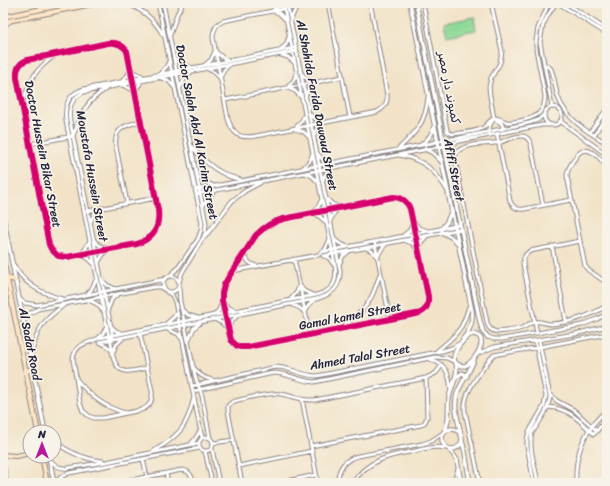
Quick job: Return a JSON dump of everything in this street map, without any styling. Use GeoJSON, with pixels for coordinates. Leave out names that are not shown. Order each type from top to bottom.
{"type":"FeatureCollection","features":[{"type":"Feature","properties":{"kind":"main road"},"geometry":{"type":"LineString","coordinates":[[3,22],[10,18],[71,3]]}},
{"type":"Feature","properties":{"kind":"main road"},"geometry":{"type":"LineString","coordinates":[[3,16],[10,18],[97,3]]}},
{"type":"Feature","properties":{"kind":"main road","name":"Al Sadat Road"},"geometry":{"type":"LineString","coordinates":[[3,259],[36,424]]}},
{"type":"Feature","properties":{"kind":"main road"},"geometry":{"type":"LineString","coordinates":[[7,278],[15,280]]}},
{"type":"Feature","properties":{"kind":"main road"},"geometry":{"type":"LineString","coordinates":[[26,371],[32,370]]}},
{"type":"Feature","properties":{"kind":"main road"},"geometry":{"type":"LineString","coordinates":[[3,455],[22,455]]}},
{"type":"Feature","properties":{"kind":"main road"},"geometry":{"type":"LineString","coordinates":[[43,464],[47,483]]}},
{"type":"Feature","properties":{"kind":"main road"},"geometry":{"type":"LineString","coordinates":[[3,465],[6,483]]}},
{"type":"Feature","properties":{"kind":"street"},"geometry":{"type":"LineString","coordinates":[[124,3],[147,14],[157,25],[165,39]]}},
{"type":"Feature","properties":{"kind":"street","name":"Doctor Salah Abd Al Karim Street"},"geometry":{"type":"LineString","coordinates":[[158,3],[202,223],[200,235],[181,265],[167,278]]}},
{"type":"Feature","properties":{"kind":"street","name":"Doctor Salah Abd Al Karim Street"},"geometry":{"type":"LineString","coordinates":[[163,3],[206,223],[203,238],[183,271],[179,283]]}},
{"type":"Feature","properties":{"kind":"street"},"geometry":{"type":"LineString","coordinates":[[170,37],[174,20],[182,3]]}},
{"type":"Feature","properties":{"kind":"street"},"geometry":{"type":"LineString","coordinates":[[272,11],[280,3]]}},
{"type":"Feature","properties":{"kind":"street","name":"Al Shahida Farida Dawoud Street"},"geometry":{"type":"LineString","coordinates":[[165,327],[316,297],[332,286],[336,278],[337,265],[332,239],[299,71],[283,3]]}},
{"type":"Feature","properties":{"kind":"street","name":"Al Shahida Farida Dawoud Street"},"geometry":{"type":"LineString","coordinates":[[287,3],[291,21],[295,64],[299,71]]}},
{"type":"Feature","properties":{"kind":"street"},"geometry":{"type":"LineString","coordinates":[[294,3],[300,5]]}},
{"type":"Feature","properties":{"kind":"street"},"geometry":{"type":"LineString","coordinates":[[312,3],[227,20],[220,22],[215,28],[213,38],[228,119],[231,127],[239,136],[247,138],[377,112],[386,105],[388,98],[369,3]]}},
{"type":"Feature","properties":{"kind":"street"},"geometry":{"type":"LineString","coordinates":[[328,3],[350,117]]}},
{"type":"Feature","properties":{"kind":"street","name":"Afifi Street"},"geometry":{"type":"LineString","coordinates":[[410,3],[472,317],[470,329],[455,355],[455,362]]}},
{"type":"Feature","properties":{"kind":"street","name":"Afifi Street"},"geometry":{"type":"LineString","coordinates":[[416,3],[480,322],[484,334],[488,337]]}},
{"type":"Feature","properties":{"kind":"street","name":"كمبوند دار مصر"},"geometry":{"type":"LineString","coordinates":[[423,3],[448,132],[454,134],[480,129],[494,118]]}},
{"type":"Feature","properties":{"kind":"street"},"geometry":{"type":"LineString","coordinates":[[488,3],[491,3],[502,51],[500,63],[489,87],[494,118],[491,124],[490,133]]}},
{"type":"Feature","properties":{"kind":"street"},"geometry":{"type":"LineString","coordinates":[[494,118],[509,122],[526,119],[536,116],[542,109],[545,102],[545,92],[537,54],[536,41],[538,28],[546,10],[547,3]]}},
{"type":"Feature","properties":{"kind":"street"},"geometry":{"type":"LineString","coordinates":[[552,107],[540,42],[541,31],[545,20],[557,3],[607,34]]}},
{"type":"Feature","properties":{"kind":"street"},"geometry":{"type":"LineString","coordinates":[[566,3],[607,30]]}},
{"type":"Feature","properties":{"kind":"street"},"geometry":{"type":"LineString","coordinates":[[291,21],[295,10],[300,5]]}},
{"type":"Feature","properties":{"kind":"street"},"geometry":{"type":"LineString","coordinates":[[272,11],[282,15],[286,20]]}},
{"type":"Feature","properties":{"kind":"street"},"geometry":{"type":"LineString","coordinates":[[3,26],[10,18]]}},
{"type":"Feature","properties":{"kind":"street"},"geometry":{"type":"LineString","coordinates":[[290,36],[286,45],[279,52],[288,57],[295,64]]}},
{"type":"Feature","properties":{"kind":"street","name":"Doctor Hussein Bikar Street"},"geometry":{"type":"LineString","coordinates":[[108,43],[116,43],[127,51],[130,69],[156,198],[158,210],[157,226],[147,240],[137,244],[79,255],[58,256],[49,245],[22,104],[17,73],[19,66],[27,60],[108,43]]}},
{"type":"Feature","properties":{"kind":"street"},"geometry":{"type":"LineString","coordinates":[[419,46],[424,44]]}},
{"type":"Feature","properties":{"kind":"street","name":"Moustafa Hussein Street"},"geometry":{"type":"LineString","coordinates":[[113,352],[65,112],[71,97],[84,89],[133,81],[142,81],[172,73],[294,49]]}},
{"type":"Feature","properties":{"kind":"street"},"geometry":{"type":"LineString","coordinates":[[215,50],[223,58],[230,62],[220,78]]}},
{"type":"Feature","properties":{"kind":"street"},"geometry":{"type":"LineString","coordinates":[[215,50],[213,57],[206,67],[220,78]]}},
{"type":"Feature","properties":{"kind":"street"},"geometry":{"type":"LineString","coordinates":[[22,104],[29,84],[35,74],[42,65],[58,53]]}},
{"type":"Feature","properties":{"kind":"street"},"geometry":{"type":"LineString","coordinates":[[174,58],[193,69],[185,78],[180,88]]}},
{"type":"Feature","properties":{"kind":"street"},"geometry":{"type":"LineString","coordinates":[[169,59],[167,66],[159,76],[171,83],[176,89]]}},
{"type":"Feature","properties":{"kind":"street"},"geometry":{"type":"LineString","coordinates":[[544,65],[549,67],[552,72],[559,99],[573,120],[607,143]]}},
{"type":"Feature","properties":{"kind":"street"},"geometry":{"type":"LineString","coordinates":[[142,81],[135,93],[121,83],[128,75],[130,69],[138,75],[144,77]]}},
{"type":"Feature","properties":{"kind":"street"},"geometry":{"type":"LineString","coordinates":[[286,88],[292,83],[299,71],[308,80],[315,82]]}},
{"type":"Feature","properties":{"kind":"street","name":"Moustafa Hussein Street"},"geometry":{"type":"LineString","coordinates":[[133,81],[144,77],[159,76]]}},
{"type":"Feature","properties":{"kind":"street"},"geometry":{"type":"LineString","coordinates":[[225,100],[342,77]]}},
{"type":"Feature","properties":{"kind":"street"},"geometry":{"type":"LineString","coordinates":[[286,88],[295,91],[304,97],[309,88],[315,82]]}},
{"type":"Feature","properties":{"kind":"street","name":"Moustafa Hussein Street"},"geometry":{"type":"LineString","coordinates":[[71,136],[69,113],[70,105],[77,96],[84,92],[108,88],[121,83]]}},
{"type":"Feature","properties":{"kind":"street"},"geometry":{"type":"LineString","coordinates":[[30,144],[71,136],[86,107],[94,98],[108,88]]}},
{"type":"Feature","properties":{"kind":"street"},"geometry":{"type":"LineString","coordinates":[[397,150],[412,138],[421,126],[426,112],[428,96]]}},
{"type":"Feature","properties":{"kind":"street"},"geometry":{"type":"LineString","coordinates":[[196,192],[200,189],[214,186],[443,140],[490,133],[497,134],[552,125],[558,123],[562,116],[561,112],[557,108],[552,107],[547,109],[544,114],[534,122],[503,128],[490,133],[444,146],[200,193],[196,192]]}},
{"type":"Feature","properties":{"kind":"street"},"geometry":{"type":"LineString","coordinates":[[592,133],[607,109]]}},
{"type":"Feature","properties":{"kind":"street"},"geometry":{"type":"LineString","coordinates":[[294,129],[307,114],[325,122]]}},
{"type":"Feature","properties":{"kind":"street"},"geometry":{"type":"LineString","coordinates":[[544,114],[545,120],[552,125]]}},
{"type":"Feature","properties":{"kind":"street"},"geometry":{"type":"LineString","coordinates":[[592,133],[607,114]]}},
{"type":"Feature","properties":{"kind":"street"},"geometry":{"type":"LineString","coordinates":[[494,118],[502,124],[502,133]]}},
{"type":"Feature","properties":{"kind":"street"},"geometry":{"type":"LineString","coordinates":[[560,121],[606,154]]}},
{"type":"Feature","properties":{"kind":"street"},"geometry":{"type":"LineString","coordinates":[[127,203],[116,147],[116,138],[123,127],[141,122]]}},
{"type":"Feature","properties":{"kind":"street"},"geometry":{"type":"LineString","coordinates":[[294,129],[301,130],[312,137],[321,124],[325,122]]}},
{"type":"Feature","properties":{"kind":"street"},"geometry":{"type":"LineString","coordinates":[[421,145],[432,134],[434,124]]}},
{"type":"Feature","properties":{"kind":"street"},"geometry":{"type":"LineString","coordinates":[[497,134],[512,204],[514,207],[520,210],[571,200]]}},
{"type":"Feature","properties":{"kind":"street"},"geometry":{"type":"LineString","coordinates":[[543,205],[530,141],[525,137],[515,137],[499,143],[482,144],[462,148],[457,152],[455,159],[489,328],[497,332],[519,329],[535,322],[552,324],[584,317],[607,305]]}},
{"type":"Feature","properties":{"kind":"street"},"geometry":{"type":"LineString","coordinates":[[191,145],[203,159],[217,170],[234,178],[243,180]]}},
{"type":"Feature","properties":{"kind":"street"},"geometry":{"type":"LineString","coordinates":[[425,149],[437,156],[442,163]]}},
{"type":"Feature","properties":{"kind":"street"},"geometry":{"type":"LineString","coordinates":[[607,168],[601,160],[590,152],[584,151],[578,154],[566,176],[585,266],[588,270],[607,282]]}},
{"type":"Feature","properties":{"kind":"street"},"geometry":{"type":"LineString","coordinates":[[302,169],[315,153],[331,163]]}},
{"type":"Feature","properties":{"kind":"street"},"geometry":{"type":"LineString","coordinates":[[397,155],[414,159],[428,167],[439,177],[448,192]]}},
{"type":"Feature","properties":{"kind":"street"},"geometry":{"type":"LineString","coordinates":[[303,173],[312,176],[321,183],[327,172],[332,167]]}},
{"type":"Feature","properties":{"kind":"street"},"geometry":{"type":"LineString","coordinates":[[197,176],[214,186]]}},
{"type":"Feature","properties":{"kind":"street"},"geometry":{"type":"LineString","coordinates":[[203,238],[236,198],[263,181]]}},
{"type":"Feature","properties":{"kind":"street"},"geometry":{"type":"LineString","coordinates":[[203,206],[214,190]]}},
{"type":"Feature","properties":{"kind":"street","name":"Gamal kamel Street"},"geometry":{"type":"LineString","coordinates":[[396,197],[408,203],[428,296],[425,310],[419,313],[390,319],[244,348],[240,347],[234,343],[230,336],[222,301],[223,288],[232,271],[256,235],[266,226],[283,219],[326,210],[396,197]]}},
{"type":"Feature","properties":{"kind":"street"},"geometry":{"type":"LineString","coordinates":[[86,211],[156,198]]}},
{"type":"Feature","properties":{"kind":"street"},"geometry":{"type":"LineString","coordinates":[[324,199],[340,207],[328,221],[311,213],[324,199]]}},
{"type":"Feature","properties":{"kind":"street"},"geometry":{"type":"LineString","coordinates":[[90,223],[93,216],[100,208]]}},
{"type":"Feature","properties":{"kind":"street","name":"Moustafa Hussein Street"},"geometry":{"type":"LineString","coordinates":[[86,211],[90,223],[91,239]]}},
{"type":"Feature","properties":{"kind":"street"},"geometry":{"type":"LineString","coordinates":[[442,230],[452,211]]}},
{"type":"Feature","properties":{"kind":"street"},"geometry":{"type":"LineString","coordinates":[[3,216],[44,424]]}},
{"type":"Feature","properties":{"kind":"street"},"geometry":{"type":"LineString","coordinates":[[323,254],[332,239],[350,249],[364,248],[375,244],[386,244],[404,238],[410,230],[413,221],[428,233]]}},
{"type":"Feature","properties":{"kind":"street"},"geometry":{"type":"LineString","coordinates":[[232,271],[460,227]]}},
{"type":"Feature","properties":{"kind":"street"},"geometry":{"type":"LineString","coordinates":[[442,230],[458,244]]}},
{"type":"Feature","properties":{"kind":"street"},"geometry":{"type":"LineString","coordinates":[[404,238],[412,243],[418,250],[428,233]]}},
{"type":"Feature","properties":{"kind":"street"},"geometry":{"type":"LineString","coordinates":[[91,239],[99,246],[108,249],[96,264],[88,258],[79,255],[86,248],[91,239]]}},
{"type":"Feature","properties":{"kind":"street"},"geometry":{"type":"LineString","coordinates":[[537,333],[523,264],[525,254],[530,251],[580,241]]}},
{"type":"Feature","properties":{"kind":"street"},"geometry":{"type":"LineString","coordinates":[[375,244],[390,319]]}},
{"type":"Feature","properties":{"kind":"street"},"geometry":{"type":"LineString","coordinates":[[378,258],[381,250],[386,244]]}},
{"type":"Feature","properties":{"kind":"street"},"geometry":{"type":"LineString","coordinates":[[552,246],[566,321]]}},
{"type":"Feature","properties":{"kind":"street"},"geometry":{"type":"LineString","coordinates":[[364,248],[372,252],[378,258]]}},
{"type":"Feature","properties":{"kind":"street"},"geometry":{"type":"LineString","coordinates":[[323,254],[337,265],[350,249]]}},
{"type":"Feature","properties":{"kind":"street"},"geometry":{"type":"LineString","coordinates":[[244,254],[250,264],[257,266]]}},
{"type":"Feature","properties":{"kind":"street"},"geometry":{"type":"LineString","coordinates":[[294,259],[310,335]]}},
{"type":"Feature","properties":{"kind":"street"},"geometry":{"type":"LineString","coordinates":[[12,262],[18,272],[29,284],[44,293],[64,300]]}},
{"type":"Feature","properties":{"kind":"street"},"geometry":{"type":"LineString","coordinates":[[338,329],[354,318],[366,307],[374,293],[381,272]]}},
{"type":"Feature","properties":{"kind":"street"},"geometry":{"type":"LineString","coordinates":[[19,298],[25,303],[37,305],[118,289],[173,276],[175,277],[179,283],[181,310],[193,367],[203,400],[210,438],[213,443],[212,449],[219,483]]}},
{"type":"Feature","properties":{"kind":"street"},"geometry":{"type":"LineString","coordinates":[[167,278],[163,285],[166,291],[170,293],[175,292],[179,288]]}},
{"type":"Feature","properties":{"kind":"street"},"geometry":{"type":"LineString","coordinates":[[84,296],[94,287],[99,279],[106,285],[118,289]]}},
{"type":"Feature","properties":{"kind":"street"},"geometry":{"type":"LineString","coordinates":[[299,285],[304,291],[316,297],[310,303],[305,313]]}},
{"type":"Feature","properties":{"kind":"street"},"geometry":{"type":"LineString","coordinates":[[299,285],[295,296],[289,303],[300,308],[305,313]]}},
{"type":"Feature","properties":{"kind":"street"},"geometry":{"type":"LineString","coordinates":[[23,322],[27,315],[38,309],[154,287],[160,287],[166,291],[174,297],[177,310],[202,438],[199,443],[200,448]]}},
{"type":"Feature","properties":{"kind":"street"},"geometry":{"type":"LineString","coordinates":[[85,300],[94,302],[105,311],[118,294]]}},
{"type":"Feature","properties":{"kind":"street"},"geometry":{"type":"LineString","coordinates":[[222,301],[228,308],[237,313],[228,328],[213,318],[219,310],[222,301]]}},
{"type":"Feature","properties":{"kind":"street"},"geometry":{"type":"LineString","coordinates":[[30,358],[34,341],[40,328],[48,318],[66,304]]}},
{"type":"Feature","properties":{"kind":"street"},"geometry":{"type":"LineString","coordinates":[[435,353],[457,333],[470,304]]}},
{"type":"Feature","properties":{"kind":"street"},"geometry":{"type":"LineString","coordinates":[[37,305],[36,308],[38,309]]}},
{"type":"Feature","properties":{"kind":"street"},"geometry":{"type":"LineString","coordinates":[[140,332],[153,395],[151,402],[145,408],[127,414],[98,419],[89,416],[81,407],[73,359],[76,350],[83,344],[94,341],[165,327],[174,318],[177,310]]}},
{"type":"Feature","properties":{"kind":"street"},"geometry":{"type":"LineString","coordinates":[[181,310],[200,320],[194,328],[188,341]]}},
{"type":"Feature","properties":{"kind":"street"},"geometry":{"type":"LineString","coordinates":[[462,341],[472,334],[499,339],[568,328],[590,322],[607,314]]}},
{"type":"Feature","properties":{"kind":"street"},"geometry":{"type":"LineString","coordinates":[[99,340],[108,325],[124,335]]}},
{"type":"Feature","properties":{"kind":"street"},"geometry":{"type":"LineString","coordinates":[[455,362],[464,366],[476,356],[494,347],[607,326]]}},
{"type":"Feature","properties":{"kind":"street"},"geometry":{"type":"LineString","coordinates":[[165,327],[178,334],[183,340]]}},
{"type":"Feature","properties":{"kind":"street"},"geometry":{"type":"LineString","coordinates":[[568,328],[570,334]]}},
{"type":"Feature","properties":{"kind":"street"},"geometry":{"type":"LineString","coordinates":[[470,483],[456,412],[456,402],[458,392],[472,367],[482,344],[480,336],[482,329]]}},
{"type":"Feature","properties":{"kind":"street"},"geometry":{"type":"LineString","coordinates":[[480,483],[465,412],[465,404],[467,394],[490,359],[499,354],[607,334]]}},
{"type":"Feature","properties":{"kind":"street"},"geometry":{"type":"LineString","coordinates":[[113,352],[124,335]]}},
{"type":"Feature","properties":{"kind":"street"},"geometry":{"type":"LineString","coordinates":[[99,340],[113,352],[115,362],[120,369],[130,371],[147,368]]}},
{"type":"Feature","properties":{"kind":"street"},"geometry":{"type":"LineString","coordinates":[[537,340],[546,399],[544,406],[527,438],[538,483]]}},
{"type":"Feature","properties":{"kind":"street","name":"Ahmed Talal Street"},"geometry":{"type":"LineString","coordinates":[[192,386],[275,367],[285,368],[310,376],[323,375],[435,353],[457,346],[462,341]]}},
{"type":"Feature","properties":{"kind":"street"},"geometry":{"type":"LineString","coordinates":[[534,483],[529,446],[530,440],[532,433],[548,407],[550,394],[538,347]]}},
{"type":"Feature","properties":{"kind":"street"},"geometry":{"type":"LineString","coordinates":[[435,353],[444,353],[445,356],[442,357]]}},
{"type":"Feature","properties":{"kind":"street","name":"Ahmed Talal Street"},"geometry":{"type":"LineString","coordinates":[[194,393],[200,390],[273,373],[286,374],[302,380],[314,382],[442,357],[455,362]]}},
{"type":"Feature","properties":{"kind":"street"},"geometry":{"type":"LineString","coordinates":[[428,359],[442,365],[449,375],[451,390]]}},
{"type":"Feature","properties":{"kind":"street"},"geometry":{"type":"LineString","coordinates":[[455,362],[457,367],[456,377],[448,400],[448,420],[441,437],[442,442],[458,460],[461,483]]}},
{"type":"Feature","properties":{"kind":"street"},"geometry":{"type":"LineString","coordinates":[[242,483],[228,409],[228,406],[232,402],[275,393],[302,399],[315,400],[426,378],[436,373],[442,365]]}},
{"type":"Feature","properties":{"kind":"street"},"geometry":{"type":"LineString","coordinates":[[193,367],[200,375],[215,381]]}},
{"type":"Feature","properties":{"kind":"street"},"geometry":{"type":"LineString","coordinates":[[456,377],[462,373],[467,376]]}},
{"type":"Feature","properties":{"kind":"street"},"geometry":{"type":"LineString","coordinates":[[311,446],[421,425],[425,422],[427,417],[426,378]]}},
{"type":"Feature","properties":{"kind":"street"},"geometry":{"type":"LineString","coordinates":[[76,379],[98,401],[112,409],[127,414]]}},
{"type":"Feature","properties":{"kind":"street"},"geometry":{"type":"LineString","coordinates":[[152,453],[169,442],[180,432],[190,413],[194,393]]}},
{"type":"Feature","properties":{"kind":"street"},"geometry":{"type":"LineString","coordinates":[[550,394],[559,403],[574,410],[597,431]]}},
{"type":"Feature","properties":{"kind":"street"},"geometry":{"type":"LineString","coordinates":[[302,399],[318,483]]}},
{"type":"Feature","properties":{"kind":"street"},"geometry":{"type":"LineString","coordinates":[[557,409],[557,405],[559,403]]}},
{"type":"Feature","properties":{"kind":"street"},"geometry":{"type":"LineString","coordinates":[[548,407],[563,410],[572,415],[594,434],[607,419]]}},
{"type":"Feature","properties":{"kind":"street"},"geometry":{"type":"LineString","coordinates":[[576,483],[576,468],[583,441],[591,426],[607,409]]}},
{"type":"Feature","properties":{"kind":"street"},"geometry":{"type":"LineString","coordinates":[[188,445],[198,436],[200,427]]}},
{"type":"Feature","properties":{"kind":"street"},"geometry":{"type":"LineString","coordinates":[[338,483],[340,469],[350,459],[358,456],[422,444],[431,441],[448,430],[453,429],[457,430],[462,438],[460,445],[457,448],[429,448],[395,454],[383,458],[364,468],[353,483]]}},
{"type":"Feature","properties":{"kind":"street"},"geometry":{"type":"LineString","coordinates":[[202,438],[210,438]]}},
{"type":"Feature","properties":{"kind":"street"},"geometry":{"type":"LineString","coordinates":[[213,443],[234,440]]}},
{"type":"Feature","properties":{"kind":"street"},"geometry":{"type":"LineString","coordinates":[[55,464],[58,467],[63,468],[106,462],[199,443]]}},
{"type":"Feature","properties":{"kind":"street"},"geometry":{"type":"LineString","coordinates":[[62,447],[74,454],[89,459],[106,462]]}},
{"type":"Feature","properties":{"kind":"street"},"geometry":{"type":"LineString","coordinates":[[54,483],[65,474],[200,448],[205,451],[210,451],[212,449]]}},
{"type":"Feature","properties":{"kind":"street"},"geometry":{"type":"LineString","coordinates":[[205,451],[212,483]]}},
{"type":"Feature","properties":{"kind":"street"},"geometry":{"type":"LineString","coordinates":[[239,466],[312,451]]}},
{"type":"Feature","properties":{"kind":"street"},"geometry":{"type":"LineString","coordinates":[[131,457],[132,461]]}},
{"type":"Feature","properties":{"kind":"street"},"geometry":{"type":"LineString","coordinates":[[143,459],[147,477]]}},
{"type":"Feature","properties":{"kind":"street"},"geometry":{"type":"LineString","coordinates":[[51,464],[54,483]]}},
{"type":"Feature","properties":{"kind":"street"},"geometry":{"type":"LineString","coordinates":[[63,468],[62,472],[65,474]]}},
{"type":"Feature","properties":{"kind":"street"},"geometry":{"type":"LineString","coordinates":[[449,483],[455,478],[459,468]]}},
{"type":"Feature","properties":{"kind":"street"},"geometry":{"type":"LineString","coordinates":[[116,483],[185,470],[190,473],[193,483]]}},
{"type":"Feature","properties":{"kind":"street"},"geometry":{"type":"LineString","coordinates":[[166,473],[168,483]]}},
{"type":"Feature","properties":{"kind":"street"},"geometry":{"type":"LineString","coordinates":[[277,483],[316,475]]}},
{"type":"Feature","properties":{"kind":"green space"},"geometry":{"type":"Polygon","coordinates":[[[474,17],[476,30],[447,36],[444,23],[474,17]]]}},
{"type":"Feature","properties":{"kind":"cycle path"},"geometry":{"type":"LineString","coordinates":[[108,43],[119,44],[127,51],[158,210],[157,227],[148,239],[137,244],[67,257],[58,256],[49,245],[17,72],[20,65],[27,60],[108,43]]}},
{"type":"Feature","properties":{"kind":"cycle path"},"geometry":{"type":"LineString","coordinates":[[393,197],[404,200],[410,209],[428,296],[427,306],[422,312],[248,347],[237,346],[231,340],[222,301],[224,285],[259,232],[272,223],[283,219],[393,197]]}}]}
